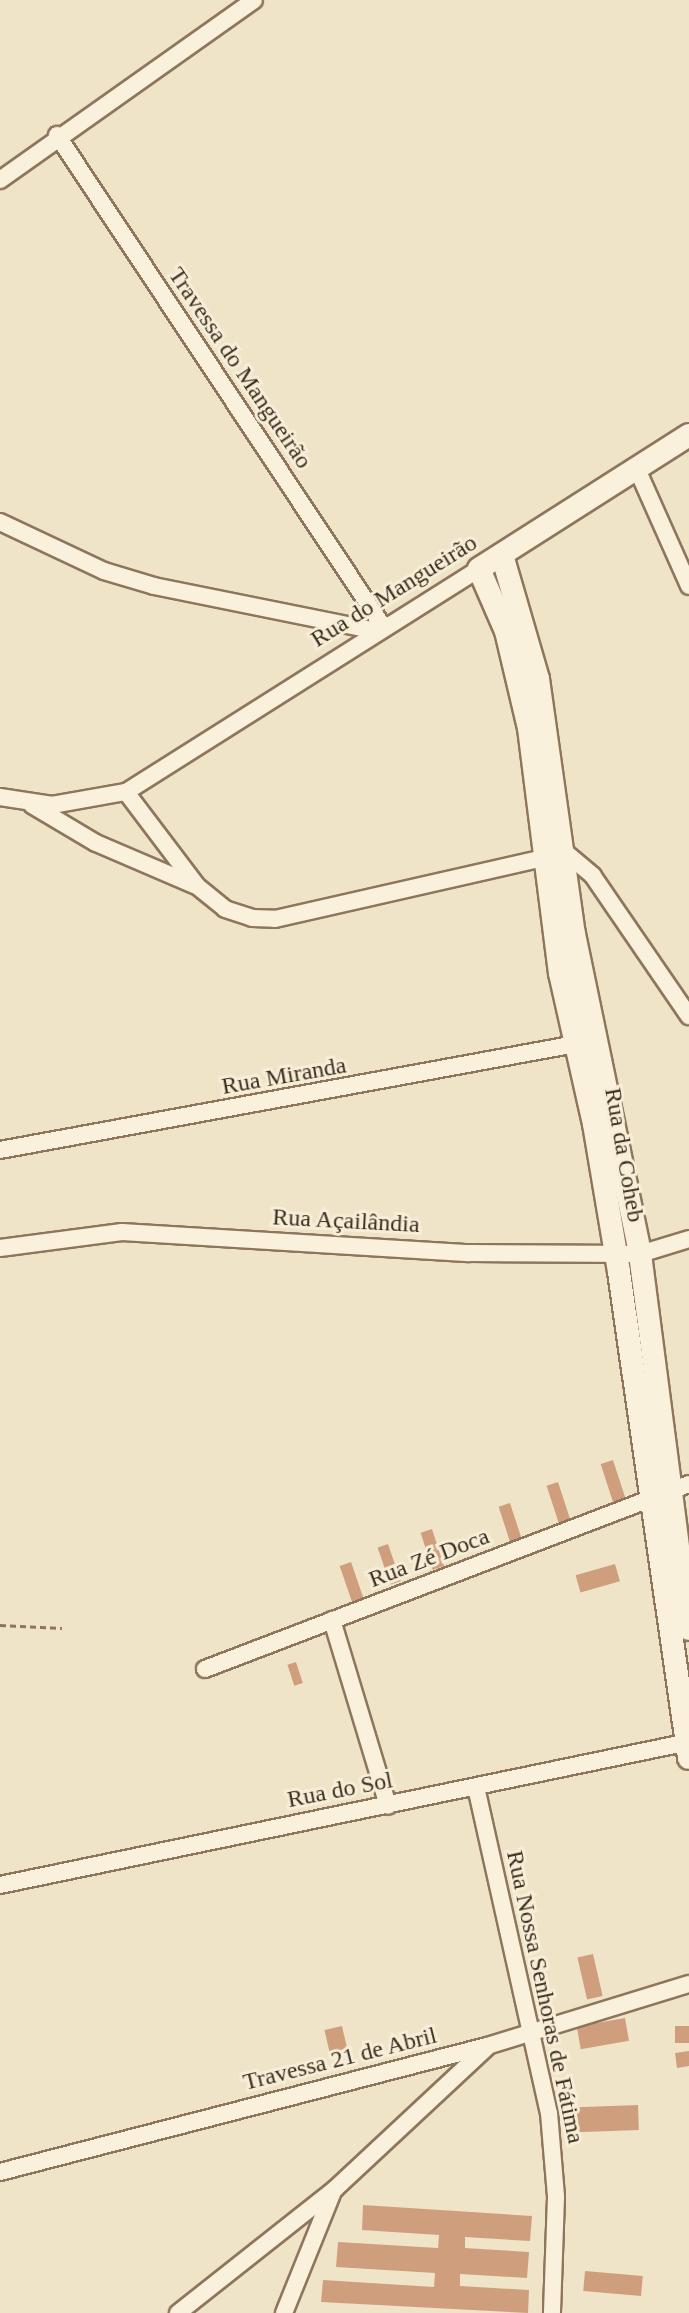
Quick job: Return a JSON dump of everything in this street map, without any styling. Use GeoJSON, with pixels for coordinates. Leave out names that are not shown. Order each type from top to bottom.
{"type":"FeatureCollection","features":[{"type":"Feature","properties":{"kind":"street"},"geometry":{"type":"LineString","coordinates":[[0,180],[57,135],[254,0]]}},
{"type":"Feature","properties":{"kind":"street","name":"Travessa do Mangueirão"},"geometry":{"type":"LineString","coordinates":[[57,135],[381,629]]}},
{"type":"Feature","properties":{"kind":"street","name":"Rua do Mangueirão"},"geometry":{"type":"LineString","coordinates":[[0,797],[76,804],[126,792],[689,435]]}},
{"type":"Feature","properties":{"kind":"street"},"geometry":{"type":"LineString","coordinates":[[637,469],[689,586]]}},
{"type":"Feature","properties":{"kind":"street"},"geometry":{"type":"LineString","coordinates":[[0,522],[104,571],[154,586],[381,629]]}},
{"type":"Feature","properties":{"kind":"street","name":"Rua da Coheb"},"geometry":{"type":"LineString","coordinates":[[502,555],[533,655],[555,854],[560,973],[615,1253],[669,1492],[688,1748]]}},
{"type":"Feature","properties":{"kind":"street","name":"Rua da Coheb"},"geometry":{"type":"LineString","coordinates":[[479,569],[502,619],[526,715],[640,1254],[689,1629]]}},
{"type":"Feature","properties":{"kind":"street"},"geometry":{"type":"LineString","coordinates":[[126,792],[197,886],[225,909],[275,919],[555,854],[593,876],[689,1016]]}},
{"type":"Feature","properties":{"kind":"street"},"geometry":{"type":"LineString","coordinates":[[24,800],[96,843],[197,886]]}},
{"type":"Feature","properties":{"kind":"street","name":"Rua Miranda"},"geometry":{"type":"LineString","coordinates":[[0,1150],[576,1044]]}},
{"type":"Feature","properties":{"kind":"street","name":"Rua Açailândia"},"geometry":{"type":"LineString","coordinates":[[0,1248],[122,1232],[469,1253],[640,1254],[689,1239]]}},
{"type":"Feature","properties":{"kind":"street","name":"Rua Zé Doca"},"geometry":{"type":"LineString","coordinates":[[205,1669],[669,1492]]}},
{"type":"Feature","properties":{"kind":"street"},"geometry":{"type":"LineString","coordinates":[[332,1620],[388,1806]]}},
{"type":"Feature","properties":{"kind":"street","name":"Rua do Sol"},"geometry":{"type":"LineString","coordinates":[[0,1885],[476,1787],[688,1748]]}},
{"type":"Feature","properties":{"kind":"street","name":"Rua Nossa Senhoras de Fátima"},"geometry":{"type":"LineString","coordinates":[[476,1787],[554,2146],[552,2313]]}},
{"type":"Feature","properties":{"kind":"street","name":"Travessa 21 de Abril"},"geometry":{"type":"LineString","coordinates":[[0,2172],[487,2046],[689,1984]]}},
{"type":"Feature","properties":{"kind":"street"},"geometry":{"type":"LineString","coordinates":[[178,2313],[335,2189],[487,2046]]}},
{"type":"Feature","properties":{"kind":"street"},"geometry":{"type":"LineString","coordinates":[[284,2313],[335,2189]]}},
{"type":"Feature","properties":{"kind":"path"},"geometry":{"type":"LineString","coordinates":[[0,1625],[62,1628]]}},
{"type":"Feature","properties":{"kind":"building"},"geometry":{"type":"Polygon","coordinates":[[[613,1460],[625,1498],[613,1502],[601,1464],[613,1460]]]}},
{"type":"Feature","properties":{"kind":"building"},"geometry":{"type":"Polygon","coordinates":[[[558,1482],[570,1520],[559,1524],[547,1486],[558,1482]]]}},
{"type":"Feature","properties":{"kind":"building"},"geometry":{"type":"Polygon","coordinates":[[[510,1503],[522,1541],[511,1545],[499,1507],[510,1503]]]}},
{"type":"Feature","properties":{"kind":"building"},"geometry":{"type":"Polygon","coordinates":[[[432,1529],[444,1566],[433,1570],[421,1533],[432,1529]]]}},
{"type":"Feature","properties":{"kind":"building"},"geometry":{"type":"Polygon","coordinates":[[[388,1544],[401,1581],[390,1584],[378,1548],[388,1544]]]}},
{"type":"Feature","properties":{"kind":"building"},"geometry":{"type":"Polygon","coordinates":[[[351,1562],[364,1600],[353,1604],[340,1566],[351,1562]]]}},
{"type":"Feature","properties":{"kind":"building"},"geometry":{"type":"Polygon","coordinates":[[[615,1564],[620,1581],[581,1593],[576,1575],[615,1564]]]}},
{"type":"Feature","properties":{"kind":"building"},"geometry":{"type":"Polygon","coordinates":[[[296,1662],[303,1683],[294,1686],[287,1665],[296,1662]]]}},
{"type":"Feature","properties":{"kind":"building"},"geometry":{"type":"Polygon","coordinates":[[[593,1954],[603,1996],[587,1999],[577,1958],[593,1954]]]}},
{"type":"Feature","properties":{"kind":"building"},"geometry":{"type":"Polygon","coordinates":[[[625,2018],[629,2041],[581,2049],[577,2027],[625,2018]]]}},
{"type":"Feature","properties":{"kind":"building"},"geometry":{"type":"Polygon","coordinates":[[[342,2026],[347,2048],[330,2052],[324,2030],[342,2026]]]}},
{"type":"Feature","properties":{"kind":"building"},"geometry":{"type":"Polygon","coordinates":[[[675,2026],[689,2026],[689,2043],[675,2043],[675,2026]]]}},
{"type":"Feature","properties":{"kind":"building"},"geometry":{"type":"Polygon","coordinates":[[[689,2051],[689,2066],[677,2068],[675,2053],[689,2051]]]}},
{"type":"Feature","properties":{"kind":"building"},"geometry":{"type":"Polygon","coordinates":[[[638,2105],[639,2130],[577,2132],[576,2107],[638,2105]]]}},
{"type":"Feature","properties":{"kind":"building"},"geometry":{"type":"Polygon","coordinates":[[[363,2205],[532,2216],[530,2241],[465,2237],[465,2248],[529,2252],[527,2278],[460,2274],[460,2286],[529,2290],[528,2313],[321,2302],[323,2280],[434,2287],[435,2273],[336,2267],[338,2242],[438,2248],[439,2235],[362,2230],[363,2205]]]}},
{"type":"Feature","properties":{"kind":"building"},"geometry":{"type":"Polygon","coordinates":[[[585,2271],[643,2276],[641,2296],[583,2291],[585,2271]]]}}]}
